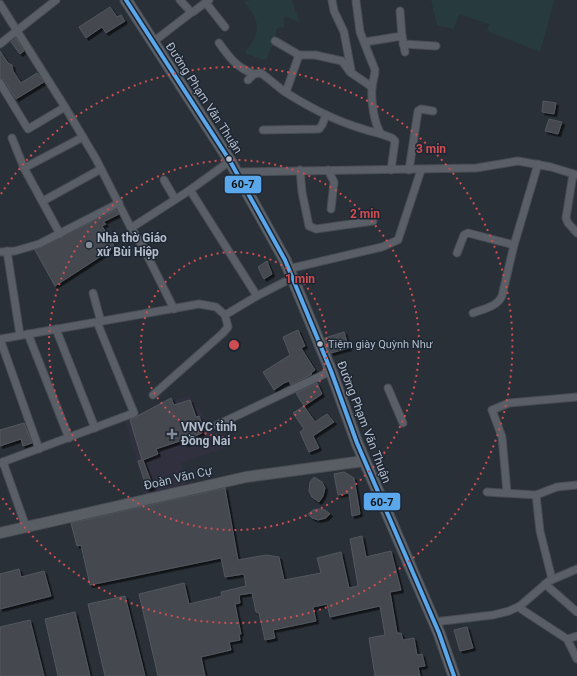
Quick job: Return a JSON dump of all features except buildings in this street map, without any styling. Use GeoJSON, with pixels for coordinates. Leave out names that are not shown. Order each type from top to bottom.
{"type":"FeatureCollection","features":[{"type":"Feature","properties":{"kind":"main road","name":"Đường Phạm Văn Thuận"},"geometry":{"type":"LineString","coordinates":[[126,0],[230,161],[269,229],[290,273],[330,371],[364,461],[434,622],[454,676]]}},
{"type":"Feature","properties":{"kind":"street"},"geometry":{"type":"LineString","coordinates":[[0,44],[56,0]]}},
{"type":"Feature","properties":{"kind":"street"},"geometry":{"type":"LineString","coordinates":[[180,0],[192,12]]}},
{"type":"Feature","properties":{"kind":"street"},"geometry":{"type":"LineString","coordinates":[[332,0],[334,11],[344,32],[350,72]]}},
{"type":"Feature","properties":{"kind":"street"},"geometry":{"type":"LineString","coordinates":[[153,42],[208,1],[225,28]]}},
{"type":"Feature","properties":{"kind":"street"},"geometry":{"type":"LineString","coordinates":[[356,1],[360,32],[375,70],[372,87],[376,124],[381,134]]}},
{"type":"Feature","properties":{"kind":"street"},"geometry":{"type":"LineString","coordinates":[[0,4],[83,137],[131,228],[142,245],[174,309]]}},
{"type":"Feature","properties":{"kind":"street"},"geometry":{"type":"LineString","coordinates":[[400,11],[405,52]]}},
{"type":"Feature","properties":{"kind":"street"},"geometry":{"type":"LineString","coordinates":[[365,42],[403,40],[436,46]]}},
{"type":"Feature","properties":{"kind":"street"},"geometry":{"type":"LineString","coordinates":[[275,41],[299,55],[315,55],[342,61],[350,72],[372,87]]}},
{"type":"Feature","properties":{"kind":"street"},"geometry":{"type":"LineString","coordinates":[[219,43],[232,62],[243,70],[254,74],[261,73],[286,92],[326,115],[349,126],[381,134],[395,141],[391,170]]}},
{"type":"Feature","properties":{"kind":"street"},"geometry":{"type":"LineString","coordinates":[[286,92],[299,55]]}},
{"type":"Feature","properties":{"kind":"street"},"geometry":{"type":"LineString","coordinates":[[248,80],[254,74]]}},
{"type":"Feature","properties":{"kind":"street"},"geometry":{"type":"LineString","coordinates":[[0,83],[28,129],[65,107]]}},
{"type":"Feature","properties":{"kind":"street"},"geometry":{"type":"LineString","coordinates":[[409,170],[418,111],[421,109],[433,111]]}},
{"type":"Feature","properties":{"kind":"street"},"geometry":{"type":"LineString","coordinates":[[263,130],[319,129],[326,115]]}},
{"type":"Feature","properties":{"kind":"street"},"geometry":{"type":"LineString","coordinates":[[24,168],[83,137]]}},
{"type":"Feature","properties":{"kind":"street"},"geometry":{"type":"LineString","coordinates":[[12,138],[24,168],[60,234]]}},
{"type":"Feature","properties":{"kind":"street"},"geometry":{"type":"LineString","coordinates":[[131,228],[190,190],[230,161]]}},
{"type":"Feature","properties":{"kind":"street"},"geometry":{"type":"LineString","coordinates":[[236,172],[476,168],[518,161],[538,164],[575,174],[566,218],[568,223],[577,233]]}},
{"type":"Feature","properties":{"kind":"street"},"geometry":{"type":"LineString","coordinates":[[473,313],[500,302],[514,245],[538,164]]}},
{"type":"Feature","properties":{"kind":"street"},"geometry":{"type":"LineString","coordinates":[[42,201],[101,169]]}},
{"type":"Feature","properties":{"kind":"street"},"geometry":{"type":"LineString","coordinates":[[300,170],[302,192],[310,226],[312,228],[316,229],[374,221]]}},
{"type":"Feature","properties":{"kind":"street"},"geometry":{"type":"LineString","coordinates":[[328,170],[334,182],[331,209]]}},
{"type":"Feature","properties":{"kind":"street"},"geometry":{"type":"LineString","coordinates":[[225,315],[257,296],[290,273],[382,247],[398,240],[422,170]]}},
{"type":"Feature","properties":{"kind":"street"},"geometry":{"type":"LineString","coordinates":[[164,180],[176,199]]}},
{"type":"Feature","properties":{"kind":"street"},"geometry":{"type":"LineString","coordinates":[[190,190],[257,296]]}},
{"type":"Feature","properties":{"kind":"street"},"geometry":{"type":"LineString","coordinates":[[20,336],[3,252],[23,249],[60,234],[119,203]]}},
{"type":"Feature","properties":{"kind":"street"},"geometry":{"type":"LineString","coordinates":[[457,253],[464,235],[468,233],[514,245]]}},
{"type":"Feature","properties":{"kind":"street"},"geometry":{"type":"LineString","coordinates":[[26,527],[2,462],[134,413],[99,322],[93,293]]}},
{"type":"Feature","properties":{"kind":"street"},"geometry":{"type":"LineString","coordinates":[[40,449],[0,339],[199,304],[216,307],[225,315],[228,327],[153,395]]}},
{"type":"Feature","properties":{"kind":"street"},"geometry":{"type":"LineString","coordinates":[[56,329],[95,428]]}},
{"type":"Feature","properties":{"kind":"street"},"geometry":{"type":"LineString","coordinates":[[28,334],[69,438]]}},
{"type":"Feature","properties":{"kind":"street"},"geometry":{"type":"LineString","coordinates":[[217,425],[330,371]]}},
{"type":"Feature","properties":{"kind":"street"},"geometry":{"type":"LineString","coordinates":[[388,388],[403,422]]}},
{"type":"Feature","properties":{"kind":"street"},"geometry":{"type":"LineString","coordinates":[[507,492],[502,436],[492,410],[509,403],[577,397]]}},
{"type":"Feature","properties":{"kind":"street","name":"Đoàn Văn Cự"},"geometry":{"type":"LineString","coordinates":[[0,534],[251,476],[364,461]]}},
{"type":"Feature","properties":{"kind":"street"},"geometry":{"type":"LineString","coordinates":[[487,492],[507,492],[536,495],[557,486],[577,485]]}},
{"type":"Feature","properties":{"kind":"street"},"geometry":{"type":"LineString","coordinates":[[536,495],[540,531],[552,579]]}},
{"type":"Feature","properties":{"kind":"street"},"geometry":{"type":"LineString","coordinates":[[434,622],[493,616],[518,608],[552,579],[577,569]]}},
{"type":"Feature","properties":{"kind":"street"},"geometry":{"type":"LineString","coordinates":[[545,584],[577,612]]}},
{"type":"Feature","properties":{"kind":"street"},"geometry":{"type":"LineString","coordinates":[[518,608],[567,639],[577,659]]}},
{"type":"Feature","properties":{"kind":"street"},"geometry":{"type":"LineString","coordinates":[[567,639],[577,636]]}},
{"type":"Feature","properties":{"kind":"shaded area","name":"VNVC tỉnh Đồng Nai"},"geometry":{"type":"Polygon","coordinates":[[[189,395],[224,448],[182,463],[186,485],[145,494],[125,420],[171,398],[173,402],[189,395]]]}},
{"type":"Feature","properties":{"kind":"green space"},"geometry":{"type":"Polygon","coordinates":[[[250,0],[292,0],[300,23],[284,16],[284,27],[277,28],[274,44],[271,47],[267,59],[261,59],[244,53],[254,40],[257,28],[254,15],[244,2],[250,0]]]}},
{"type":"Feature","properties":{"kind":"green space"},"geometry":{"type":"Polygon","coordinates":[[[431,0],[554,1],[540,52],[487,31],[489,24],[459,14],[454,29],[437,25],[431,0]]]}},
{"type":"Feature","properties":{"kind":"transit line","name":"60-7"},"geometry":{"type":"LineString","coordinates":[[126,0],[230,161],[285,260],[331,371],[357,443],[439,633],[454,676]]}},
{"type":"Feature","properties":{"kind":"place","name":"Nhà thờ Giáo xứ Bùi Hiệp"},"geometry":{"type":"Point","coordinates":[89,245]}},
{"type":"Feature","properties":{"kind":"place","name":"Tiệm giày Quỳnh Như"},"geometry":{"type":"Point","coordinates":[320,344]}},
{"type":"Feature","properties":{"kind":"place","name":"VNVC tỉnh Đồng Nai"},"geometry":{"type":"Point","coordinates":[172,434]}}]}
